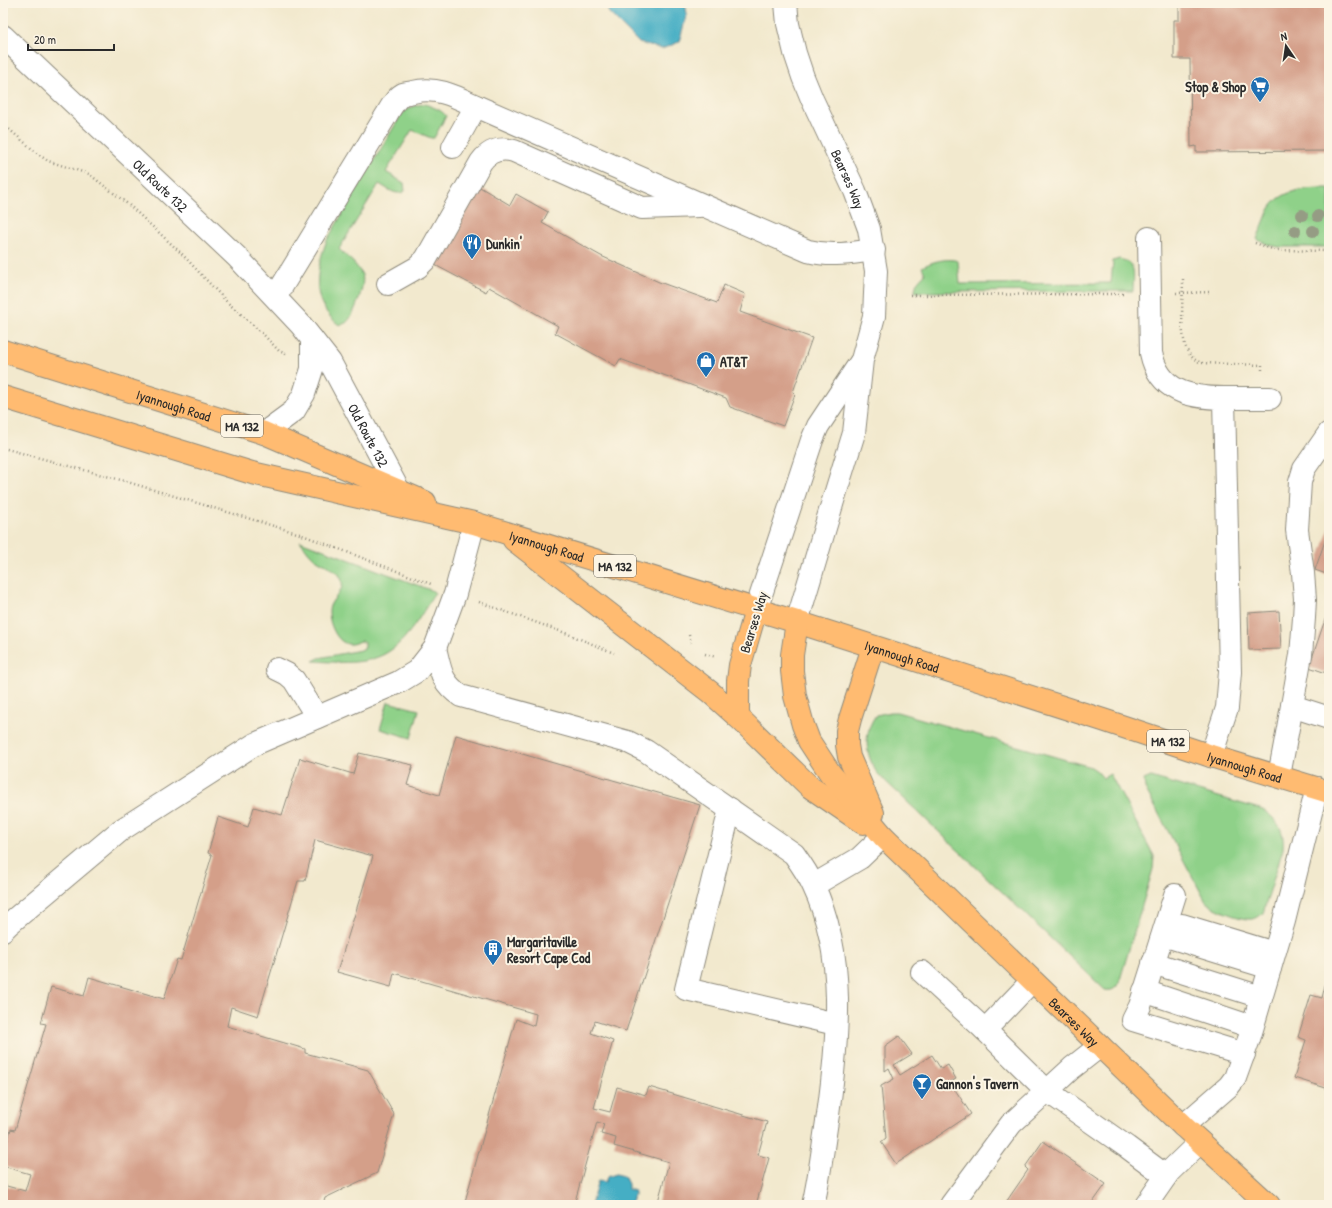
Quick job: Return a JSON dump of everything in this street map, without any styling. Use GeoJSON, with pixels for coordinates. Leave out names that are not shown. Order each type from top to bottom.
{"type":"FeatureCollection","features":[{"type":"Feature","properties":{"kind":"main road","name":"Iyannough Road"},"geometry":{"type":"LineString","coordinates":[[3,351],[264,433],[474,523]]}},
{"type":"Feature","properties":{"kind":"main road","name":"Iyannough Road"},"geometry":{"type":"LineString","coordinates":[[3,397],[252,473],[474,523],[797,622],[1211,756],[1323,790]]}},
{"type":"Feature","properties":{"kind":"main road"},"geometry":{"type":"LineString","coordinates":[[504,532],[710,692],[738,717]]}},
{"type":"Feature","properties":{"kind":"main road","name":"Bearses Way"},"geometry":{"type":"LineString","coordinates":[[756,610],[740,665],[738,681],[738,717],[810,787],[883,836]]}},
{"type":"Feature","properties":{"kind":"main road","name":"Bearses Way"},"geometry":{"type":"LineString","coordinates":[[797,622],[793,649],[792,671],[798,710],[807,736],[830,773],[883,836],[1183,1126],[1269,1205]]}},
{"type":"Feature","properties":{"kind":"main road"},"geometry":{"type":"LineString","coordinates":[[873,647],[850,718],[847,731],[847,745],[849,757],[883,836]]}},
{"type":"Feature","properties":{"kind":"street","name":"Bearses Way"},"geometry":{"type":"LineString","coordinates":[[786,3],[788,24],[803,77],[864,212],[870,229],[876,271],[874,316],[862,360],[854,433],[797,622]]}},
{"type":"Feature","properties":{"kind":"street","name":"Old Route 132"},"geometry":{"type":"LineString","coordinates":[[3,36],[237,257],[276,296],[330,362],[399,491]]}},
{"type":"Feature","properties":{"kind":"street"},"geometry":{"type":"LineString","coordinates":[[276,296],[394,103],[404,94],[429,89],[453,95],[808,251],[838,255],[874,250]]}},
{"type":"Feature","properties":{"kind":"street"},"geometry":{"type":"LineString","coordinates":[[453,147],[476,106]]}},
{"type":"Feature","properties":{"kind":"street"},"geometry":{"type":"LineString","coordinates":[[388,284],[418,267],[426,259],[481,162],[490,152],[496,150],[503,149],[514,151],[642,208],[706,206]]}},
{"type":"Feature","properties":{"kind":"street"},"geometry":{"type":"LineString","coordinates":[[1149,238],[1151,353],[1153,364],[1158,373],[1174,388],[1193,396],[1266,398]]}},
{"type":"Feature","properties":{"kind":"street"},"geometry":{"type":"LineString","coordinates":[[264,433],[294,411],[304,394],[312,369],[312,339]]}},
{"type":"Feature","properties":{"kind":"street","name":"Bearses Way"},"geometry":{"type":"LineString","coordinates":[[756,610],[812,440],[818,426],[862,360]]}},
{"type":"Feature","properties":{"kind":"street"},"geometry":{"type":"LineString","coordinates":[[1211,756],[1227,708],[1230,672],[1224,398]]}},
{"type":"Feature","properties":{"kind":"street"},"geometry":{"type":"LineString","coordinates":[[1279,776],[1301,655],[1304,612],[1303,573],[1297,530],[1300,482],[1304,469],[1329,433]]}},
{"type":"Feature","properties":{"kind":"street"},"geometry":{"type":"LineString","coordinates":[[3,930],[121,830],[255,744],[408,677],[417,671],[435,648],[455,594],[474,523]]}},
{"type":"Feature","properties":{"kind":"street"},"geometry":{"type":"LineString","coordinates":[[435,648],[442,677],[450,688],[461,696],[628,742],[646,751],[794,854],[814,885],[823,908],[829,928],[838,992],[833,1076],[813,1205]]}},
{"type":"Feature","properties":{"kind":"street"},"geometry":{"type":"LineString","coordinates":[[277,669],[287,674],[294,680],[316,717]]}},
{"type":"Feature","properties":{"kind":"street"},"geometry":{"type":"LineString","coordinates":[[1292,706],[1329,718]]}},
{"type":"Feature","properties":{"kind":"street"},"geometry":{"type":"LineString","coordinates":[[1183,1126],[1229,1086],[1235,1078],[1259,1004],[1323,790]]}},
{"type":"Feature","properties":{"kind":"street"},"geometry":{"type":"LineString","coordinates":[[730,809],[686,989],[836,1024]]}},
{"type":"Feature","properties":{"kind":"street"},"geometry":{"type":"LineString","coordinates":[[814,885],[860,858],[883,836]]}},
{"type":"Feature","properties":{"kind":"street"},"geometry":{"type":"LineString","coordinates":[[1176,896],[1133,1020],[1259,1004]]}},
{"type":"Feature","properties":{"kind":"street"},"geometry":{"type":"LineString","coordinates":[[1153,963],[1259,1004]]}},
{"type":"Feature","properties":{"kind":"street"},"geometry":{"type":"LineString","coordinates":[[1153,963],[1259,1004]]}},
{"type":"Feature","properties":{"kind":"street"},"geometry":{"type":"LineString","coordinates":[[1153,963],[1259,1004]]}},
{"type":"Feature","properties":{"kind":"street"},"geometry":{"type":"LineString","coordinates":[[922,972],[985,1030],[1047,1091],[1166,1176]]}},
{"type":"Feature","properties":{"kind":"street"},"geometry":{"type":"LineString","coordinates":[[985,1030],[1032,981]]}},
{"type":"Feature","properties":{"kind":"street"},"geometry":{"type":"LineString","coordinates":[[951,1205],[1011,1124],[1072,1068],[1100,1046]]}},
{"type":"Feature","properties":{"kind":"street"},"geometry":{"type":"LineString","coordinates":[[1146,1205],[1166,1176],[1200,1142]]}},
{"type":"Feature","properties":{"kind":"path"},"geometry":{"type":"LineString","coordinates":[[3,124],[48,161],[89,174],[129,205],[182,253],[215,291],[263,334],[279,351],[286,354],[294,354],[312,339]]}},
{"type":"Feature","properties":{"kind":"path"},"geometry":{"type":"LineString","coordinates":[[1255,243],[1275,250],[1329,250]]}},
{"type":"Feature","properties":{"kind":"path"},"geometry":{"type":"LineString","coordinates":[[1182,278],[1184,335],[1188,351],[1192,357],[1196,361],[1202,363],[1262,365],[1266,398]]}},
{"type":"Feature","properties":{"kind":"path"},"geometry":{"type":"LineString","coordinates":[[1172,294],[1210,292]]}},
{"type":"Feature","properties":{"kind":"path"},"geometry":{"type":"LineString","coordinates":[[910,296],[1130,294]]}},
{"type":"Feature","properties":{"kind":"path"},"geometry":{"type":"LineString","coordinates":[[3,448],[136,485],[297,533],[455,594],[568,634],[615,653]]}},
{"type":"Feature","properties":{"kind":"green space"},"geometry":{"type":"Polygon","coordinates":[[[425,104],[439,110],[446,116],[434,138],[412,130],[386,172],[404,183],[405,191],[398,193],[388,190],[379,184],[339,249],[357,267],[363,279],[359,299],[350,319],[344,324],[339,325],[326,311],[320,300],[318,292],[319,265],[327,240],[401,115],[412,107],[425,104]]]}},
{"type":"Feature","properties":{"kind":"green space"},"geometry":{"type":"Polygon","coordinates":[[[1329,188],[1329,247],[1279,247],[1269,245],[1257,239],[1268,212],[1273,204],[1286,194],[1294,191],[1329,188]]]}},
{"type":"Feature","properties":{"kind":"green space"},"geometry":{"type":"Polygon","coordinates":[[[1119,259],[1129,263],[1132,266],[1134,274],[1133,291],[915,292],[918,282],[925,274],[922,267],[930,263],[944,260],[958,261],[960,284],[1111,283],[1113,261],[1119,259]]]}},
{"type":"Feature","properties":{"kind":"green space"},"geometry":{"type":"Polygon","coordinates":[[[300,541],[435,593],[411,630],[388,652],[371,660],[363,661],[313,661],[319,658],[361,650],[365,648],[365,646],[363,641],[348,644],[339,639],[333,628],[329,611],[332,602],[341,590],[341,578],[332,568],[315,559],[300,541]]]}},
{"type":"Feature","properties":{"kind":"green space"},"geometry":{"type":"Polygon","coordinates":[[[388,702],[419,710],[411,738],[380,729],[388,702]]]}},
{"type":"Feature","properties":{"kind":"green space"},"geometry":{"type":"Polygon","coordinates":[[[897,712],[1091,767],[1103,778],[1110,774],[1154,856],[1153,869],[1119,983],[1115,988],[1112,990],[1105,990],[877,773],[868,751],[867,736],[876,715],[897,712]]]}},
{"type":"Feature","properties":{"kind":"green space"},"geometry":{"type":"Polygon","coordinates":[[[1151,777],[1263,810],[1273,818],[1282,831],[1283,849],[1263,913],[1261,915],[1253,919],[1242,918],[1221,911],[1206,902],[1145,788],[1144,780],[1151,777]]]}},
{"type":"Feature","properties":{"kind":"water"},"geometry":{"type":"Polygon","coordinates":[[[605,3],[685,3],[687,14],[679,42],[662,49],[639,43],[609,13],[605,3]]]}},
{"type":"Feature","properties":{"kind":"water"},"geometry":{"type":"Polygon","coordinates":[[[616,1174],[624,1176],[628,1184],[628,1189],[635,1191],[631,1205],[591,1205],[598,1181],[605,1182],[607,1177],[616,1174]]]}},
{"type":"Feature","properties":{"kind":"building","name":"Stop & Shop"},"geometry":{"type":"Polygon","coordinates":[[[1179,3],[1329,3],[1329,151],[1196,152],[1196,146],[1191,147],[1190,59],[1174,59],[1174,20],[1179,20],[1179,3]]]}},
{"type":"Feature","properties":{"kind":"building"},"geometry":{"type":"Polygon","coordinates":[[[478,186],[510,205],[516,194],[548,212],[542,223],[601,256],[659,282],[717,303],[724,285],[745,294],[740,312],[812,338],[793,392],[795,394],[783,426],[730,407],[726,398],[620,359],[616,366],[555,333],[558,326],[489,287],[486,292],[433,264],[478,186]]]}},
{"type":"Feature","properties":{"kind":"building"},"geometry":{"type":"Polygon","coordinates":[[[1329,529],[1329,575],[1315,570],[1329,529]]]}},
{"type":"Feature","properties":{"kind":"building"},"geometry":{"type":"Polygon","coordinates":[[[1329,608],[1329,674],[1309,667],[1329,608]]]}},
{"type":"Feature","properties":{"kind":"building"},"geometry":{"type":"Polygon","coordinates":[[[1279,611],[1281,649],[1249,650],[1248,613],[1279,611]]]}},
{"type":"Feature","properties":{"kind":"building","name":"Margaritaville Resort Cape Cod"},"geometry":{"type":"Polygon","coordinates":[[[456,735],[700,805],[626,1031],[595,1021],[591,1033],[613,1041],[594,1108],[610,1112],[617,1087],[646,1095],[649,1087],[767,1122],[758,1155],[769,1158],[756,1205],[657,1205],[669,1162],[614,1146],[616,1138],[601,1134],[604,1124],[597,1122],[574,1205],[464,1205],[516,1019],[534,1026],[536,1014],[394,973],[391,987],[337,972],[373,856],[315,840],[305,881],[298,881],[258,1016],[231,1007],[227,1026],[305,1049],[305,1053],[368,1070],[394,1114],[377,1173],[325,1198],[323,1205],[3,1205],[3,1185],[25,1191],[30,1174],[3,1166],[3,1156],[11,1129],[15,1130],[46,1024],[41,1023],[51,987],[84,996],[89,977],[164,999],[177,959],[181,960],[212,855],[208,853],[218,817],[248,827],[254,807],[282,815],[300,758],[353,774],[359,753],[413,765],[407,785],[439,795],[456,735]]]}},
{"type":"Feature","properties":{"kind":"building"},"geometry":{"type":"Polygon","coordinates":[[[1325,985],[1329,986],[1329,1089],[1294,1078],[1306,1040],[1298,1037],[1311,995],[1322,998],[1325,985]]]}},
{"type":"Feature","properties":{"kind":"building","name":"Gannon's Tavern"},"geometry":{"type":"Polygon","coordinates":[[[899,1036],[912,1054],[894,1065],[900,1075],[932,1055],[941,1069],[948,1065],[956,1079],[950,1082],[971,1114],[896,1164],[881,1142],[886,1138],[881,1086],[894,1079],[889,1068],[885,1071],[885,1046],[899,1036]]]}},
{"type":"Feature","properties":{"kind":"building"},"geometry":{"type":"Polygon","coordinates":[[[1043,1141],[1106,1184],[1091,1205],[1004,1205],[1028,1170],[1025,1167],[1043,1141]]]}},
{"type":"Feature","properties":{"kind":"place","name":"Stop & Shop"},"geometry":{"type":"Point","coordinates":[1260,103]}},
{"type":"Feature","properties":{"kind":"place","name":"Dunkin'"},"geometry":{"type":"Point","coordinates":[472,260]}},
{"type":"Feature","properties":{"kind":"place","name":"AT&T"},"geometry":{"type":"Point","coordinates":[706,378]}},
{"type":"Feature","properties":{"kind":"place","name":"Margaritaville Resort Cape Cod"},"geometry":{"type":"Point","coordinates":[493,966]}},
{"type":"Feature","properties":{"kind":"place","name":"Gannon's Tavern"},"geometry":{"type":"Point","coordinates":[922,1100]}}]}
